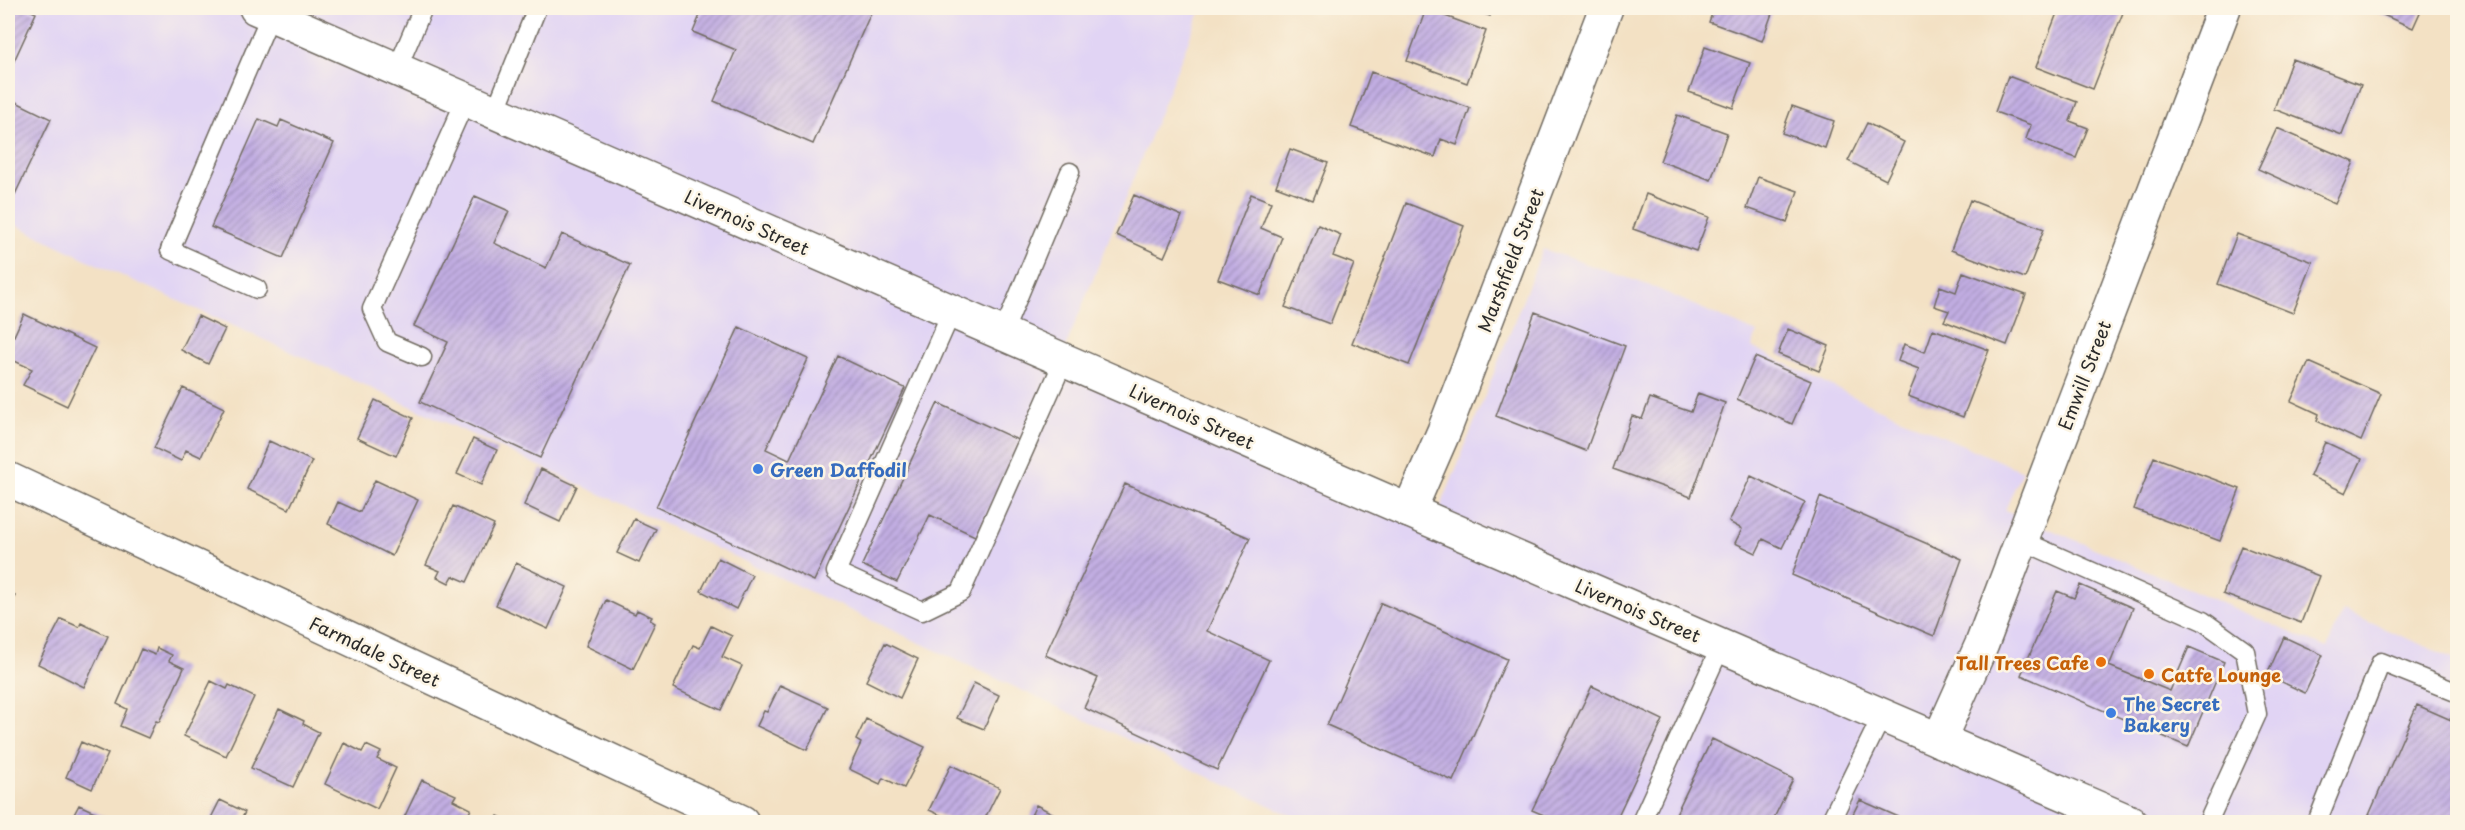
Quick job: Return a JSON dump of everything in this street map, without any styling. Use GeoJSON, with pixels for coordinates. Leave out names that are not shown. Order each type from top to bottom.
{"type":"FeatureCollection","features":[{"type":"Feature","properties":{"kind":"street","name":"Marshfield Street"},"geometry":{"type":"LineString","coordinates":[[1409,511],[1448,422],[1606,8]]}},
{"type":"Feature","properties":{"kind":"street","name":"Emwill Street"},"geometry":{"type":"LineString","coordinates":[[1939,740],[1974,663],[2224,8]]}},
{"type":"Feature","properties":{"kind":"street","name":"Livernois Street"},"geometry":{"type":"LineString","coordinates":[[263,11],[1409,511],[2130,822]]}},
{"type":"Feature","properties":{"kind":"street","name":"Farmdale Street"},"geometry":{"type":"LineString","coordinates":[[8,479],[742,822]]}},
{"type":"Feature","properties":{"kind":"lane"},"geometry":{"type":"LineString","coordinates":[[397,69],[423,8]]}},
{"type":"Feature","properties":{"kind":"lane"},"geometry":{"type":"LineString","coordinates":[[422,357],[387,342],[372,309],[481,106],[537,8]]}},
{"type":"Feature","properties":{"kind":"lane"},"geometry":{"type":"LineString","coordinates":[[257,289],[170,250],[263,11]]}},
{"type":"Feature","properties":{"kind":"lane"},"geometry":{"type":"LineString","coordinates":[[1002,333],[1070,172]]}},
{"type":"Feature","properties":{"kind":"lane"},"geometry":{"type":"LineString","coordinates":[[952,311],[836,572],[922,611],[961,592],[1064,360]]}},
{"type":"Feature","properties":{"kind":"lane"},"geometry":{"type":"LineString","coordinates":[[2021,540],[2203,621],[2245,651],[2257,714],[2208,822]]}},
{"type":"Feature","properties":{"kind":"lane"},"geometry":{"type":"LineString","coordinates":[[1641,822],[1721,646]]}},
{"type":"Feature","properties":{"kind":"lane"},"geometry":{"type":"LineString","coordinates":[[2317,822],[2381,662],[2457,693]]}},
{"type":"Feature","properties":{"kind":"lane"},"geometry":{"type":"LineString","coordinates":[[1830,822],[1882,716]]}},
{"type":"Feature","properties":{"kind":"shaded area"},"geometry":{"type":"Polygon","coordinates":[[[8,8],[1188,8],[1200,12],[1062,356],[1433,527],[1543,249],[1651,286],[1757,333],[1752,347],[1867,403],[2022,471],[2005,510],[2327,648],[2343,611],[2457,660],[2457,822],[1305,822],[417,409],[92,262],[8,221],[8,8]]]}},
{"type":"Feature","properties":{"kind":"building"},"geometry":{"type":"Polygon","coordinates":[[[8,8],[25,8],[36,13],[8,74],[8,8]]]}},
{"type":"Feature","properties":{"kind":"building"},"geometry":{"type":"Polygon","coordinates":[[[703,8],[873,8],[813,144],[714,101],[736,50],[693,32],[703,8]]]}},
{"type":"Feature","properties":{"kind":"building"},"geometry":{"type":"Polygon","coordinates":[[[1469,8],[1493,8],[1490,16],[1469,8]]]}},
{"type":"Feature","properties":{"kind":"building"},"geometry":{"type":"Polygon","coordinates":[[[1714,8],[1774,8],[1762,41],[1709,22],[1714,8]]]}},
{"type":"Feature","properties":{"kind":"building"},"geometry":{"type":"Polygon","coordinates":[[[2059,8],[2124,10],[2093,89],[2036,67],[2059,8]]]}},
{"type":"Feature","properties":{"kind":"building"},"geometry":{"type":"Polygon","coordinates":[[[2367,8],[2422,8],[2413,28],[2367,8]]]}},
{"type":"Feature","properties":{"kind":"building"},"geometry":{"type":"Polygon","coordinates":[[[1426,9],[1486,31],[1467,83],[1407,61],[1426,9]]]}},
{"type":"Feature","properties":{"kind":"building"},"geometry":{"type":"Polygon","coordinates":[[[1705,47],[1750,63],[1733,108],[1689,92],[1705,47]]]}},
{"type":"Feature","properties":{"kind":"building"},"geometry":{"type":"Polygon","coordinates":[[[2292,59],[2361,85],[2342,135],[2274,109],[2292,59]]]}},
{"type":"Feature","properties":{"kind":"building"},"geometry":{"type":"Polygon","coordinates":[[[1371,72],[1470,108],[1457,145],[1441,139],[1435,157],[1351,127],[1371,72]]]}},
{"type":"Feature","properties":{"kind":"building"},"geometry":{"type":"Polygon","coordinates":[[[2008,76],[2077,102],[2070,121],[2088,128],[2076,158],[2026,139],[2031,125],[1995,112],[2008,76]]]}},
{"type":"Feature","properties":{"kind":"building"},"geometry":{"type":"Polygon","coordinates":[[[8,98],[51,119],[8,209],[8,98]]]}},
{"type":"Feature","properties":{"kind":"building"},"geometry":{"type":"Polygon","coordinates":[[[1792,106],[1834,121],[1825,148],[1782,133],[1792,106]]]}},
{"type":"Feature","properties":{"kind":"building"},"geometry":{"type":"Polygon","coordinates":[[[1677,115],[1727,133],[1711,180],[1660,161],[1677,115]]]}},
{"type":"Feature","properties":{"kind":"building"},"geometry":{"type":"Polygon","coordinates":[[[259,119],[278,127],[281,120],[334,143],[283,258],[211,227],[259,119]]]}},
{"type":"Feature","properties":{"kind":"building"},"geometry":{"type":"Polygon","coordinates":[[[1867,123],[1904,142],[1886,180],[1848,161],[1867,123]]]}},
{"type":"Feature","properties":{"kind":"building"},"geometry":{"type":"Polygon","coordinates":[[[2277,128],[2354,162],[2335,204],[2258,169],[2277,128]]]}},
{"type":"Feature","properties":{"kind":"building"},"geometry":{"type":"Polygon","coordinates":[[[1290,149],[1328,163],[1313,200],[1276,186],[1290,149]]]}},
{"type":"Feature","properties":{"kind":"building"},"geometry":{"type":"Polygon","coordinates":[[[1758,177],[1798,191],[1787,222],[1747,208],[1758,177]]]}},
{"type":"Feature","properties":{"kind":"building"},"geometry":{"type":"Polygon","coordinates":[[[1251,194],[1271,202],[1261,228],[1282,237],[1260,295],[1218,279],[1251,194]]]}},
{"type":"Feature","properties":{"kind":"building"},"geometry":{"type":"Polygon","coordinates":[[[1646,194],[1709,217],[1696,251],[1633,229],[1646,194]]]}},
{"type":"Feature","properties":{"kind":"building"},"geometry":{"type":"Polygon","coordinates":[[[1134,195],[1182,216],[1164,257],[1116,235],[1134,195]]]}},
{"type":"Feature","properties":{"kind":"building"},"geometry":{"type":"Polygon","coordinates":[[[475,196],[509,211],[494,243],[546,268],[562,234],[630,265],[540,458],[420,402],[448,342],[414,326],[475,196]]]}},
{"type":"Feature","properties":{"kind":"building"},"geometry":{"type":"Polygon","coordinates":[[[1970,200],[2044,229],[2025,278],[1951,250],[1970,200]]]}},
{"type":"Feature","properties":{"kind":"building"},"geometry":{"type":"Polygon","coordinates":[[[1406,203],[1464,226],[1409,365],[1352,343],[1406,203]]]}},
{"type":"Feature","properties":{"kind":"building"},"geometry":{"type":"Polygon","coordinates":[[[1318,225],[1341,235],[1333,256],[1354,264],[1330,324],[1285,307],[1318,225]]]}},
{"type":"Feature","properties":{"kind":"building"},"geometry":{"type":"Polygon","coordinates":[[[2237,234],[2313,262],[2293,313],[2218,284],[2237,234]]]}},
{"type":"Feature","properties":{"kind":"building"},"geometry":{"type":"Polygon","coordinates":[[[1963,272],[2026,295],[2007,345],[1944,321],[1949,311],[1934,306],[1940,286],[1956,292],[1963,272]]]}},
{"type":"Feature","properties":{"kind":"building"},"geometry":{"type":"Polygon","coordinates":[[[1535,312],[1625,346],[1586,451],[1496,416],[1535,312]]]}},
{"type":"Feature","properties":{"kind":"building"},"geometry":{"type":"Polygon","coordinates":[[[24,314],[95,348],[67,406],[23,385],[32,369],[8,358],[8,333],[14,336],[24,314]]]}},
{"type":"Feature","properties":{"kind":"building"},"geometry":{"type":"Polygon","coordinates":[[[198,316],[225,329],[208,364],[181,350],[198,316]]]}},
{"type":"Feature","properties":{"kind":"building"},"geometry":{"type":"Polygon","coordinates":[[[739,327],[808,359],[766,449],[789,460],[838,356],[905,388],[814,581],[656,507],[739,327]]]}},
{"type":"Feature","properties":{"kind":"building"},"geometry":{"type":"Polygon","coordinates":[[[1788,329],[1829,346],[1819,371],[1778,354],[1788,329]]]}},
{"type":"Feature","properties":{"kind":"building"},"geometry":{"type":"Polygon","coordinates":[[[1933,329],[1989,350],[1963,417],[1908,396],[1919,369],[1898,361],[1904,344],[1925,352],[1933,329]]]}},
{"type":"Feature","properties":{"kind":"building"},"geometry":{"type":"Polygon","coordinates":[[[1755,357],[1811,381],[1792,424],[1737,399],[1755,357]]]}},
{"type":"Feature","properties":{"kind":"building"},"geometry":{"type":"Polygon","coordinates":[[[2309,362],[2381,394],[2361,441],[2317,421],[2319,414],[2291,401],[2309,362]]]}},
{"type":"Feature","properties":{"kind":"building"},"geometry":{"type":"Polygon","coordinates":[[[183,388],[224,408],[201,457],[186,450],[181,461],[154,448],[183,388]]]}},
{"type":"Feature","properties":{"kind":"building"},"geometry":{"type":"Polygon","coordinates":[[[1698,393],[1725,403],[1691,497],[1613,469],[1632,416],[1642,419],[1650,398],[1691,412],[1698,393]]]}},
{"type":"Feature","properties":{"kind":"building"},"geometry":{"type":"Polygon","coordinates":[[[375,400],[413,418],[396,456],[357,438],[375,400]]]}},
{"type":"Feature","properties":{"kind":"building"},"geometry":{"type":"Polygon","coordinates":[[[938,403],[1020,441],[975,536],[930,515],[897,582],[862,565],[938,403]]]}},
{"type":"Feature","properties":{"kind":"building"},"geometry":{"type":"Polygon","coordinates":[[[473,439],[497,450],[481,485],[457,474],[473,439]]]}},
{"type":"Feature","properties":{"kind":"building"},"geometry":{"type":"Polygon","coordinates":[[[269,441],[312,461],[289,509],[247,489],[269,441]]]}},
{"type":"Feature","properties":{"kind":"building"},"geometry":{"type":"Polygon","coordinates":[[[2325,442],[2362,459],[2346,493],[2310,476],[2325,442]]]}},
{"type":"Feature","properties":{"kind":"building"},"geometry":{"type":"Polygon","coordinates":[[[2154,457],[2240,489],[2220,541],[2134,509],[2154,457]]]}},
{"type":"Feature","properties":{"kind":"building"},"geometry":{"type":"Polygon","coordinates":[[[541,469],[577,486],[560,522],[524,505],[541,469]]]}},
{"type":"Feature","properties":{"kind":"building"},"geometry":{"type":"Polygon","coordinates":[[[1751,476],[1805,502],[1782,548],[1763,539],[1756,553],[1735,543],[1742,529],[1729,522],[1751,476]]]}},
{"type":"Feature","properties":{"kind":"building"},"geometry":{"type":"Polygon","coordinates":[[[375,480],[418,500],[392,556],[328,524],[338,502],[360,512],[375,480]]]}},
{"type":"Feature","properties":{"kind":"building"},"geometry":{"type":"Polygon","coordinates":[[[1125,484],[1250,538],[1207,631],[1269,660],[1217,770],[1084,708],[1098,678],[1045,655],[1125,484]]]}},
{"type":"Feature","properties":{"kind":"building"},"geometry":{"type":"Polygon","coordinates":[[[1820,497],[1962,559],[1934,636],[1792,575],[1820,497]]]}},
{"type":"Feature","properties":{"kind":"building"},"geometry":{"type":"Polygon","coordinates":[[[453,506],[494,525],[467,582],[453,576],[449,583],[437,577],[440,571],[426,565],[453,506]]]}},
{"type":"Feature","properties":{"kind":"building"},"geometry":{"type":"Polygon","coordinates":[[[634,519],[656,529],[639,563],[617,553],[634,519]]]}},
{"type":"Feature","properties":{"kind":"building"},"geometry":{"type":"Polygon","coordinates":[[[2241,546],[2319,576],[2301,623],[2223,594],[2241,546]]]}},
{"type":"Feature","properties":{"kind":"building"},"geometry":{"type":"Polygon","coordinates":[[[718,558],[752,575],[736,609],[701,591],[718,558]]]}},
{"type":"Feature","properties":{"kind":"building"},"geometry":{"type":"Polygon","coordinates":[[[516,563],[567,587],[548,629],[496,605],[516,563]]]}},
{"type":"Feature","properties":{"kind":"building"},"geometry":{"type":"Polygon","coordinates":[[[2080,585],[2133,608],[2109,666],[2170,691],[2189,647],[2224,662],[2188,747],[2021,675],[2057,591],[2074,598],[2080,585]]]}},
{"type":"Feature","properties":{"kind":"building"},"geometry":{"type":"Polygon","coordinates":[[[8,593],[15,596],[8,611],[8,593]]]}},
{"type":"Feature","properties":{"kind":"building"},"geometry":{"type":"Polygon","coordinates":[[[606,600],[635,614],[637,610],[652,617],[650,620],[655,623],[633,669],[586,646],[606,600]]]}},
{"type":"Feature","properties":{"kind":"building"},"geometry":{"type":"Polygon","coordinates":[[[1381,603],[1507,659],[1453,781],[1327,725],[1381,603]]]}},
{"type":"Feature","properties":{"kind":"building"},"geometry":{"type":"Polygon","coordinates":[[[61,619],[79,627],[81,623],[108,636],[84,687],[38,664],[61,619]]]}},
{"type":"Feature","properties":{"kind":"building"},"geometry":{"type":"Polygon","coordinates":[[[711,626],[732,636],[722,657],[742,666],[721,710],[673,688],[693,645],[700,648],[711,626]]]}},
{"type":"Feature","properties":{"kind":"building"},"geometry":{"type":"Polygon","coordinates":[[[2284,637],[2323,655],[2305,693],[2267,675],[2284,637]]]}},
{"type":"Feature","properties":{"kind":"building"},"geometry":{"type":"Polygon","coordinates":[[[885,643],[918,659],[900,698],[866,681],[885,643]]]}},
{"type":"Feature","properties":{"kind":"building"},"geometry":{"type":"Polygon","coordinates":[[[157,648],[172,655],[169,661],[184,668],[159,722],[156,721],[148,738],[120,726],[127,709],[117,704],[141,649],[155,655],[157,648]]]}},
{"type":"Feature","properties":{"kind":"building"},"geometry":{"type":"Polygon","coordinates":[[[211,681],[227,689],[229,685],[254,697],[226,756],[184,736],[211,681]]]}},
{"type":"Feature","properties":{"kind":"building"},"geometry":{"type":"Polygon","coordinates":[[[974,683],[999,695],[984,729],[957,718],[974,683]]]}},
{"type":"Feature","properties":{"kind":"building"},"geometry":{"type":"Polygon","coordinates":[[[780,685],[828,707],[807,750],[757,726],[764,711],[767,712],[780,685]]]}},
{"type":"Feature","properties":{"kind":"building"},"geometry":{"type":"Polygon","coordinates":[[[1592,686],[1663,720],[1615,822],[1560,822],[1532,810],[1592,686]]]}},
{"type":"Feature","properties":{"kind":"building"},"geometry":{"type":"Polygon","coordinates":[[[2417,705],[2458,723],[2458,822],[2366,822],[2417,705]]]}},
{"type":"Feature","properties":{"kind":"building"},"geometry":{"type":"Polygon","coordinates":[[[279,709],[304,721],[303,724],[319,732],[293,787],[251,768],[279,709]]]}},
{"type":"Feature","properties":{"kind":"building"},"geometry":{"type":"Polygon","coordinates":[[[866,719],[925,747],[904,788],[883,778],[880,784],[849,769],[861,743],[856,740],[866,719]]]}},
{"type":"Feature","properties":{"kind":"building"},"geometry":{"type":"Polygon","coordinates":[[[1712,739],[1793,779],[1772,822],[1672,822],[1712,739]]]}},
{"type":"Feature","properties":{"kind":"building"},"geometry":{"type":"Polygon","coordinates":[[[81,742],[108,754],[92,789],[66,777],[81,742]]]}},
{"type":"Feature","properties":{"kind":"building"},"geometry":{"type":"Polygon","coordinates":[[[344,743],[362,752],[366,745],[381,752],[377,759],[396,768],[377,809],[325,784],[344,743]]]}},
{"type":"Feature","properties":{"kind":"building"},"geometry":{"type":"Polygon","coordinates":[[[951,765],[1000,788],[983,822],[963,822],[954,818],[953,821],[929,810],[951,765]]]}},
{"type":"Feature","properties":{"kind":"building"},"geometry":{"type":"Polygon","coordinates":[[[422,780],[456,795],[453,800],[471,809],[465,822],[402,822],[422,780]]]}},
{"type":"Feature","properties":{"kind":"building"},"geometry":{"type":"Polygon","coordinates":[[[220,800],[245,812],[240,822],[209,822],[220,800]]]}},
{"type":"Feature","properties":{"kind":"building"},"geometry":{"type":"Polygon","coordinates":[[[1860,800],[1910,822],[1849,822],[1860,800]]]}},
{"type":"Feature","properties":{"kind":"building"},"geometry":{"type":"Polygon","coordinates":[[[79,805],[108,818],[106,822],[70,822],[79,805]]]}},
{"type":"Feature","properties":{"kind":"building"},"geometry":{"type":"Polygon","coordinates":[[[1036,805],[1066,820],[1068,816],[1081,822],[1028,822],[1036,805]]]}},
{"type":"Feature","properties":{"kind":"building"},"geometry":{"type":"Polygon","coordinates":[[[498,816],[511,822],[495,822],[498,816]]]}},
{"type":"Feature","properties":{"kind":"place","name":"Green Daffodil"},"geometry":{"type":"Point","coordinates":[758,469]}},
{"type":"Feature","properties":{"kind":"place","name":"Tall Trees Cafe"},"geometry":{"type":"Point","coordinates":[2101,662]}},
{"type":"Feature","properties":{"kind":"place","name":"Catfe Lounge"},"geometry":{"type":"Point","coordinates":[2149,674]}},
{"type":"Feature","properties":{"kind":"place","name":"The Secret Bakery"},"geometry":{"type":"Point","coordinates":[2111,713]}}]}
